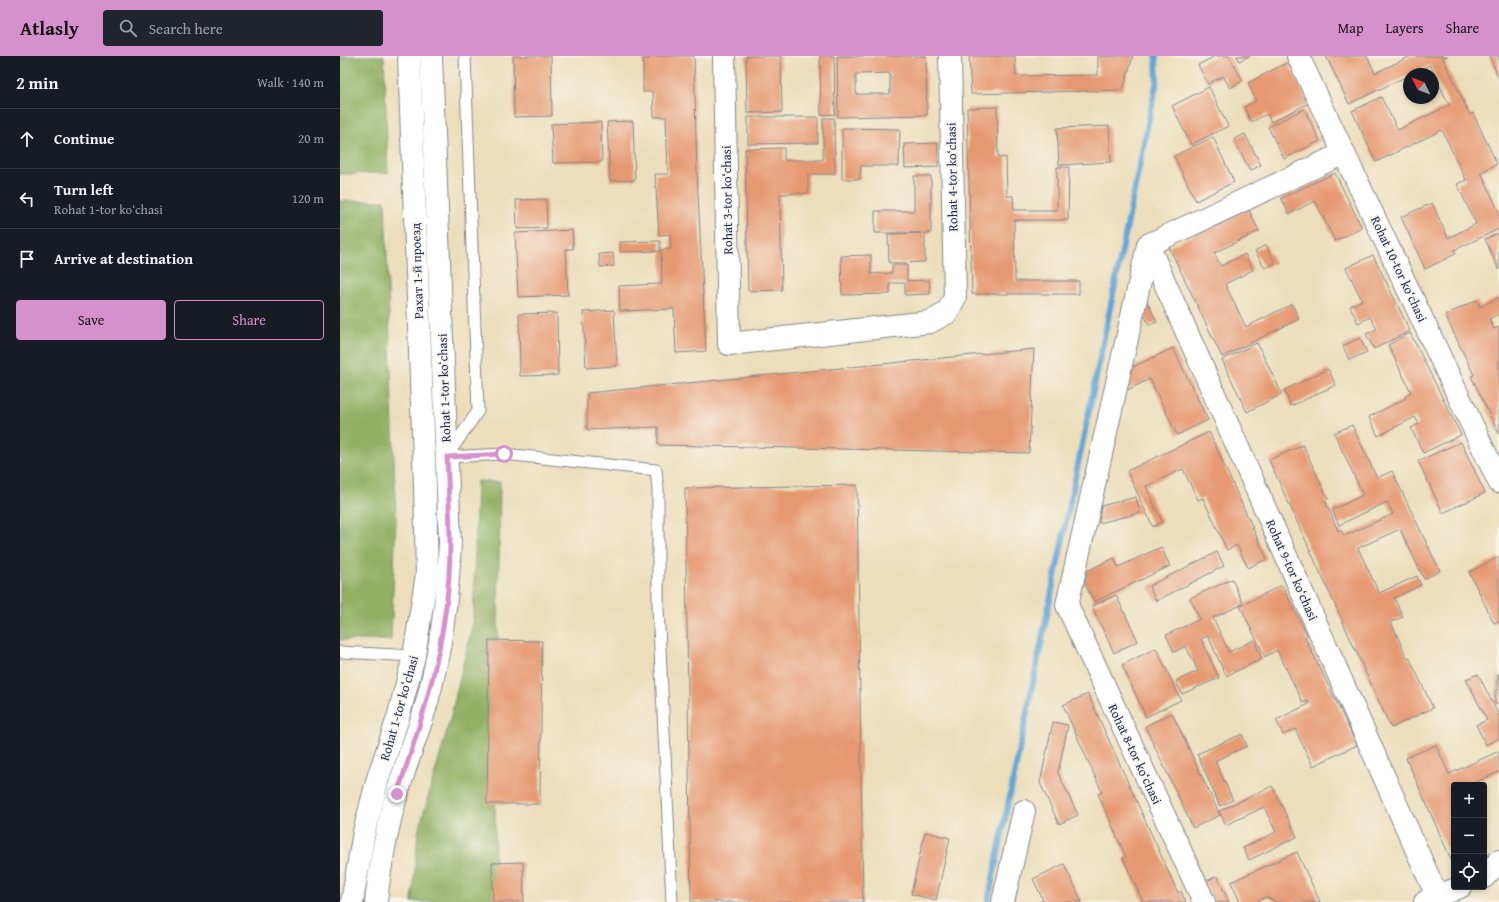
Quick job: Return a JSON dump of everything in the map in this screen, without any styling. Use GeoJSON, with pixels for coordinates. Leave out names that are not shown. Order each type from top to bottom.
{"type":"FeatureCollection","features":[{"type":"Feature","properties":{"kind":"street","name":"Рахат 1-й проезд"},"geometry":{"type":"LineString","coordinates":[[409,56],[425,487]]}},
{"type":"Feature","properties":{"kind":"street","name":"Rohat 1-tor koʻchasi"},"geometry":{"type":"LineString","coordinates":[[376,902],[382,856],[389,825],[397,794],[427,700],[442,637],[446,605],[450,542],[431,56]]}},
{"type":"Feature","properties":{"kind":"street","name":"Rohat 3-tor ko‘chasi"},"geometry":{"type":"LineString","coordinates":[[724,56],[730,344],[930,322],[947,313],[955,297]]}},
{"type":"Feature","properties":{"kind":"street","name":"Rohat 4-tor ko‘chasi"},"geometry":{"type":"LineString","coordinates":[[950,56],[955,297]]}},
{"type":"Feature","properties":{"kind":"street","name":"Rohat 10-tor ko‘chasi"},"geometry":{"type":"LineString","coordinates":[[1298,56],[1499,482]]}},
{"type":"Feature","properties":{"kind":"street"},"geometry":{"type":"LineString","coordinates":[[1148,245],[1344,153]]}},
{"type":"Feature","properties":{"kind":"street","name":"Rohat 8-tor ko‘chasi"},"geometry":{"type":"LineString","coordinates":[[1148,245],[1067,605],[1204,902]]}},
{"type":"Feature","properties":{"kind":"street","name":"Rohat 9-tor ko‘chasi"},"geometry":{"type":"LineString","coordinates":[[1148,245],[1430,899]]}},
{"type":"Feature","properties":{"kind":"street","name":"Rohat 1-tor koʻchasi"},"geometry":{"type":"LineString","coordinates":[[352,902],[364,832],[378,778],[398,718],[414,656],[427,574],[425,487]]}},
{"type":"Feature","properties":{"kind":"street"},"geometry":{"type":"LineString","coordinates":[[1003,902],[1024,811]]}},
{"type":"Feature","properties":{"kind":"street"},"geometry":{"type":"LineString","coordinates":[[1487,875],[1499,861]]}},
{"type":"Feature","properties":{"kind":"street"},"geometry":{"type":"LineString","coordinates":[[1430,899],[1452,890]]}},
{"type":"Feature","properties":{"kind":"lane"},"geometry":{"type":"LineString","coordinates":[[447,457],[478,411],[465,56]]}},
{"type":"Feature","properties":{"kind":"lane"},"geometry":{"type":"LineString","coordinates":[[447,457],[504,454],[656,470],[658,489],[658,606],[672,902]]}},
{"type":"Feature","properties":{"kind":"lane"},"geometry":{"type":"LineString","coordinates":[[340,652],[414,656]]}},
{"type":"Feature","properties":{"kind":"green space"},"geometry":{"type":"Polygon","coordinates":[[[340,56],[384,56],[388,173],[340,174],[340,56]]]}},
{"type":"Feature","properties":{"kind":"green space"},"geometry":{"type":"Polygon","coordinates":[[[340,201],[385,201],[396,517],[391,640],[340,640],[340,201]]]}},
{"type":"Feature","properties":{"kind":"green space"},"geometry":{"type":"Polygon","coordinates":[[[477,481],[500,482],[494,902],[412,902],[418,833],[451,716],[473,622],[477,481]]]}},
{"type":"Feature","properties":{"kind":"building"},"geometry":{"type":"Polygon","coordinates":[[[513,56],[551,56],[552,116],[514,117],[513,56]]]}},
{"type":"Feature","properties":{"kind":"building"},"geometry":{"type":"Polygon","coordinates":[[[649,56],[694,56],[697,173],[706,351],[676,353],[674,309],[620,311],[619,286],[662,284],[661,251],[620,252],[620,242],[660,241],[660,250],[671,249],[670,234],[659,235],[655,174],[668,174],[666,117],[654,117],[653,92],[643,92],[643,59],[649,59],[649,56]]]}},
{"type":"Feature","properties":{"kind":"building"},"geometry":{"type":"Polygon","coordinates":[[[746,56],[781,56],[782,112],[747,113],[746,56]]]}},
{"type":"Feature","properties":{"kind":"building"},"geometry":{"type":"Polygon","coordinates":[[[820,56],[834,56],[835,114],[821,115],[820,56]]]}},
{"type":"Feature","properties":{"kind":"building"},"geometry":{"type":"Polygon","coordinates":[[[837,56],[926,56],[927,115],[838,117],[837,56]],[[890,73],[856,74],[856,94],[890,94],[890,73]]]}},
{"type":"Feature","properties":{"kind":"building"},"geometry":{"type":"Polygon","coordinates":[[[969,56],[1015,56],[1016,76],[1098,75],[1098,56],[1133,56],[1123,90],[971,94],[969,56]]]}},
{"type":"Feature","properties":{"kind":"building"},"geometry":{"type":"Polygon","coordinates":[[[1215,56],[1229,56],[1243,81],[1230,88],[1223,76],[1208,84],[1198,65],[1215,56]]]}},
{"type":"Feature","properties":{"kind":"building"},"geometry":{"type":"Polygon","coordinates":[[[1237,56],[1250,56],[1239,61],[1237,56]]]}},
{"type":"Feature","properties":{"kind":"building"},"geometry":{"type":"Polygon","coordinates":[[[1326,56],[1367,56],[1375,73],[1411,56],[1448,56],[1443,58],[1470,115],[1473,113],[1497,164],[1481,172],[1499,212],[1499,229],[1454,250],[1456,254],[1425,269],[1401,217],[1432,203],[1448,238],[1476,224],[1457,184],[1466,180],[1442,130],[1376,162],[1352,111],[1381,97],[1398,130],[1449,105],[1439,84],[1439,68],[1431,68],[1430,65],[1424,68],[1403,68],[1403,78],[1349,104],[1326,56]]]}},
{"type":"Feature","properties":{"kind":"building"},"geometry":{"type":"Polygon","coordinates":[[[1489,56],[1499,56],[1499,78],[1489,56]]]}},
{"type":"Feature","properties":{"kind":"building"},"geometry":{"type":"Polygon","coordinates":[[[1288,62],[1309,103],[1271,122],[1267,114],[1251,122],[1244,107],[1256,101],[1248,83],[1288,62]]]}},
{"type":"Feature","properties":{"kind":"building"},"geometry":{"type":"Polygon","coordinates":[[[1209,87],[1228,126],[1191,145],[1172,106],[1209,87]]]}},
{"type":"Feature","properties":{"kind":"building"},"geometry":{"type":"Polygon","coordinates":[[[997,107],[998,158],[1006,157],[1007,196],[1013,196],[1014,210],[1057,210],[1057,167],[1069,167],[1068,220],[1014,220],[1015,281],[1079,281],[1079,294],[972,294],[967,108],[997,107]]]}},
{"type":"Feature","properties":{"kind":"building"},"geometry":{"type":"Polygon","coordinates":[[[1304,109],[1320,141],[1284,159],[1268,127],[1304,109]]]}},
{"type":"Feature","properties":{"kind":"building"},"geometry":{"type":"Polygon","coordinates":[[[748,117],[818,117],[818,143],[748,144],[748,117]]]}},
{"type":"Feature","properties":{"kind":"building"},"geometry":{"type":"Polygon","coordinates":[[[823,118],[834,118],[835,174],[808,174],[808,193],[780,194],[782,290],[748,291],[745,149],[784,148],[784,160],[823,160],[823,118]]]}},
{"type":"Feature","properties":{"kind":"building"},"geometry":{"type":"Polygon","coordinates":[[[633,121],[635,180],[610,181],[607,122],[633,121]]]}},
{"type":"Feature","properties":{"kind":"building"},"geometry":{"type":"Polygon","coordinates":[[[601,122],[602,162],[553,163],[551,124],[601,122]]]}},
{"type":"Feature","properties":{"kind":"building"},"geometry":{"type":"Polygon","coordinates":[[[1109,126],[1111,162],[1059,165],[1057,128],[1109,126]]]}},
{"type":"Feature","properties":{"kind":"building"},"geometry":{"type":"Polygon","coordinates":[[[842,128],[900,129],[899,166],[861,166],[860,179],[842,179],[842,128]]]}},
{"type":"Feature","properties":{"kind":"building"},"geometry":{"type":"Polygon","coordinates":[[[1245,134],[1261,165],[1250,171],[1234,139],[1245,134]]]}},
{"type":"Feature","properties":{"kind":"building"},"geometry":{"type":"Polygon","coordinates":[[[1213,137],[1234,182],[1196,201],[1174,156],[1213,137]]]}},
{"type":"Feature","properties":{"kind":"building"},"geometry":{"type":"Polygon","coordinates":[[[938,143],[938,167],[905,168],[904,144],[938,143]]]}},
{"type":"Feature","properties":{"kind":"building"},"geometry":{"type":"Polygon","coordinates":[[[1335,173],[1362,228],[1335,241],[1315,201],[1289,214],[1281,198],[1335,173]]]}},
{"type":"Feature","properties":{"kind":"building"},"geometry":{"type":"Polygon","coordinates":[[[914,176],[931,176],[931,233],[925,233],[925,262],[889,263],[888,234],[921,233],[875,233],[875,211],[914,211],[914,176]]]}},
{"type":"Feature","properties":{"kind":"building"},"geometry":{"type":"Polygon","coordinates":[[[546,199],[547,228],[517,229],[516,200],[546,199]]]}},
{"type":"Feature","properties":{"kind":"building"},"geometry":{"type":"Polygon","coordinates":[[[1248,208],[1259,231],[1214,253],[1221,266],[1245,254],[1253,270],[1225,284],[1246,327],[1292,304],[1299,319],[1222,357],[1169,247],[1248,208]]]}},
{"type":"Feature","properties":{"kind":"building"},"geometry":{"type":"Polygon","coordinates":[[[572,230],[573,249],[566,249],[568,295],[518,297],[515,233],[572,230]]]}},
{"type":"Feature","properties":{"kind":"building"},"geometry":{"type":"Polygon","coordinates":[[[1499,233],[1499,270],[1485,239],[1499,233]]]}},
{"type":"Feature","properties":{"kind":"building"},"geometry":{"type":"Polygon","coordinates":[[[1266,245],[1275,263],[1265,268],[1255,251],[1266,245]]]}},
{"type":"Feature","properties":{"kind":"building"},"geometry":{"type":"Polygon","coordinates":[[[613,253],[614,266],[600,267],[599,254],[613,253]]]}},
{"type":"Feature","properties":{"kind":"building"},"geometry":{"type":"Polygon","coordinates":[[[871,255],[871,274],[892,273],[892,265],[907,265],[907,281],[929,280],[930,294],[905,295],[905,283],[890,283],[890,294],[842,295],[841,256],[871,255]]]}},
{"type":"Feature","properties":{"kind":"building"},"geometry":{"type":"Polygon","coordinates":[[[1373,255],[1410,331],[1374,349],[1366,334],[1377,329],[1370,317],[1358,323],[1350,306],[1362,300],[1346,268],[1373,255]]]}},
{"type":"Feature","properties":{"kind":"building"},"geometry":{"type":"Polygon","coordinates":[[[1499,297],[1499,314],[1489,319],[1494,329],[1499,327],[1499,434],[1471,376],[1474,375],[1445,315],[1477,300],[1480,307],[1499,297]]]}},
{"type":"Feature","properties":{"kind":"building"},"geometry":{"type":"Polygon","coordinates":[[[1146,299],[1157,322],[1149,325],[1139,303],[1146,299]]]}},
{"type":"Feature","properties":{"kind":"building"},"geometry":{"type":"Polygon","coordinates":[[[614,310],[617,366],[586,368],[583,312],[614,310]]]}},
{"type":"Feature","properties":{"kind":"building"},"geometry":{"type":"Polygon","coordinates":[[[557,313],[558,375],[520,376],[519,314],[557,313]]]}},
{"type":"Feature","properties":{"kind":"building"},"geometry":{"type":"Polygon","coordinates":[[[1410,333],[1461,435],[1423,453],[1411,428],[1419,424],[1415,417],[1378,436],[1369,417],[1406,398],[1405,396],[1411,392],[1388,345],[1410,333]]]}},
{"type":"Feature","properties":{"kind":"building"},"geometry":{"type":"Polygon","coordinates":[[[1360,338],[1367,352],[1349,360],[1343,346],[1360,338]]]}},
{"type":"Feature","properties":{"kind":"building"},"geometry":{"type":"Polygon","coordinates":[[[1257,343],[1282,394],[1247,412],[1222,360],[1257,343]]]}},
{"type":"Feature","properties":{"kind":"building"},"geometry":{"type":"Polygon","coordinates":[[[1173,348],[1208,420],[1177,435],[1150,379],[1123,392],[1127,370],[1173,348]]]}},
{"type":"Feature","properties":{"kind":"building"},"geometry":{"type":"Polygon","coordinates":[[[1034,349],[1029,453],[658,445],[658,427],[587,430],[587,393],[1034,349]]]}},
{"type":"Feature","properties":{"kind":"building"},"geometry":{"type":"Polygon","coordinates":[[[1328,369],[1336,385],[1291,406],[1284,390],[1328,369]]]}},
{"type":"Feature","properties":{"kind":"building"},"geometry":{"type":"Polygon","coordinates":[[[1352,425],[1377,478],[1392,471],[1440,571],[1424,579],[1400,529],[1358,548],[1379,593],[1417,576],[1421,585],[1394,598],[1403,617],[1391,622],[1407,658],[1409,657],[1433,708],[1391,728],[1269,460],[1303,445],[1328,499],[1325,500],[1338,531],[1341,530],[1344,536],[1393,514],[1387,502],[1339,525],[1332,510],[1363,495],[1334,433],[1352,425]]]}},
{"type":"Feature","properties":{"kind":"building"},"geometry":{"type":"Polygon","coordinates":[[[1209,432],[1267,559],[1248,568],[1237,545],[1227,550],[1203,498],[1198,500],[1183,469],[1146,486],[1162,522],[1153,527],[1127,471],[1209,432]]]}},
{"type":"Feature","properties":{"kind":"building"},"geometry":{"type":"Polygon","coordinates":[[[1461,442],[1485,493],[1443,513],[1418,461],[1461,442]]]}},
{"type":"Feature","properties":{"kind":"building"},"geometry":{"type":"Polygon","coordinates":[[[857,485],[863,902],[691,902],[685,488],[857,485]]]}},
{"type":"Feature","properties":{"kind":"building"},"geometry":{"type":"Polygon","coordinates":[[[1136,497],[1140,513],[1099,523],[1101,506],[1136,497]]]}},
{"type":"Feature","properties":{"kind":"building"},"geometry":{"type":"Polygon","coordinates":[[[1161,547],[1170,566],[1094,602],[1085,584],[1087,571],[1114,558],[1118,567],[1161,547]]]}},
{"type":"Feature","properties":{"kind":"building"},"geometry":{"type":"Polygon","coordinates":[[[1217,552],[1224,566],[1156,601],[1149,586],[1217,552]]]}},
{"type":"Feature","properties":{"kind":"building"},"geometry":{"type":"Polygon","coordinates":[[[1499,557],[1499,621],[1494,623],[1469,572],[1499,557]]]}},
{"type":"Feature","properties":{"kind":"building"},"geometry":{"type":"Polygon","coordinates":[[[1232,579],[1243,604],[1213,618],[1229,652],[1254,640],[1262,659],[1226,676],[1208,636],[1201,639],[1219,678],[1182,694],[1176,681],[1198,671],[1186,646],[1174,652],[1166,635],[1200,619],[1190,598],[1232,579]]]}},
{"type":"Feature","properties":{"kind":"building"},"geometry":{"type":"Polygon","coordinates":[[[1282,585],[1307,635],[1305,637],[1357,745],[1313,766],[1295,729],[1283,735],[1276,720],[1309,704],[1308,701],[1303,703],[1277,650],[1265,657],[1240,606],[1282,585]]]}},
{"type":"Feature","properties":{"kind":"building"},"geometry":{"type":"Polygon","coordinates":[[[1116,595],[1138,641],[1114,653],[1092,606],[1116,595]]]}},
{"type":"Feature","properties":{"kind":"building"},"geometry":{"type":"Polygon","coordinates":[[[489,640],[542,641],[540,804],[487,804],[489,640]]]}},
{"type":"Feature","properties":{"kind":"building"},"geometry":{"type":"Polygon","coordinates":[[[1156,648],[1181,700],[1146,717],[1122,665],[1156,648]]]}},
{"type":"Feature","properties":{"kind":"building"},"geometry":{"type":"Polygon","coordinates":[[[1478,674],[1499,716],[1499,738],[1486,745],[1476,725],[1487,720],[1466,679],[1478,674]]]}},
{"type":"Feature","properties":{"kind":"building"},"geometry":{"type":"Polygon","coordinates":[[[1498,674],[1499,704],[1495,704],[1498,674]]]}},
{"type":"Feature","properties":{"kind":"building"},"geometry":{"type":"Polygon","coordinates":[[[1088,694],[1178,893],[1181,891],[1186,902],[1143,902],[1123,858],[1126,857],[1098,794],[1102,792],[1063,705],[1088,694]]]}},
{"type":"Feature","properties":{"kind":"building"},"geometry":{"type":"Polygon","coordinates":[[[1172,713],[1220,815],[1193,828],[1145,726],[1172,713]]]}},
{"type":"Feature","properties":{"kind":"building"},"geometry":{"type":"Polygon","coordinates":[[[1053,722],[1068,725],[1058,773],[1078,815],[1059,824],[1040,783],[1053,722]]]}},
{"type":"Feature","properties":{"kind":"building"},"geometry":{"type":"Polygon","coordinates":[[[1242,734],[1247,746],[1215,761],[1233,800],[1220,806],[1197,754],[1242,734]]]}},
{"type":"Feature","properties":{"kind":"building"},"geometry":{"type":"Polygon","coordinates":[[[1436,745],[1449,774],[1499,751],[1499,772],[1476,782],[1451,782],[1451,859],[1406,758],[1436,745]]]}},
{"type":"Feature","properties":{"kind":"building"},"geometry":{"type":"Polygon","coordinates":[[[1272,786],[1297,837],[1249,860],[1243,848],[1276,832],[1264,807],[1226,825],[1219,811],[1272,786]]]}},
{"type":"Feature","properties":{"kind":"building"},"geometry":{"type":"Polygon","coordinates":[[[925,832],[950,838],[936,900],[911,894],[925,832]]]}},
{"type":"Feature","properties":{"kind":"building"},"geometry":{"type":"Polygon","coordinates":[[[1297,852],[1320,902],[1276,902],[1266,897],[1256,902],[1240,902],[1231,882],[1297,852]]]}},
{"type":"Feature","properties":{"kind":"building"},"geometry":{"type":"Polygon","coordinates":[[[523,862],[524,902],[493,902],[492,863],[523,862]]]}},
{"type":"Feature","properties":{"kind":"building"},"geometry":{"type":"Polygon","coordinates":[[[1064,864],[1082,902],[1039,902],[1043,900],[1033,879],[1064,864]]]}},
{"type":"Feature","properties":{"kind":"building"},"geometry":{"type":"Polygon","coordinates":[[[1217,876],[1229,902],[1214,902],[1204,882],[1217,876]]]}},
{"type":"Feature","properties":{"kind":"waterway"},"geometry":{"type":"LineString","coordinates":[[988,902],[1157,80],[1156,56]]}},
{"type":"Feature","properties":{"kind":"route"},"geometry":{"type":"LineString","coordinates":[[397,794],[418,732],[442,637],[449,574],[450,542],[447,457],[504,454]]}}]}
